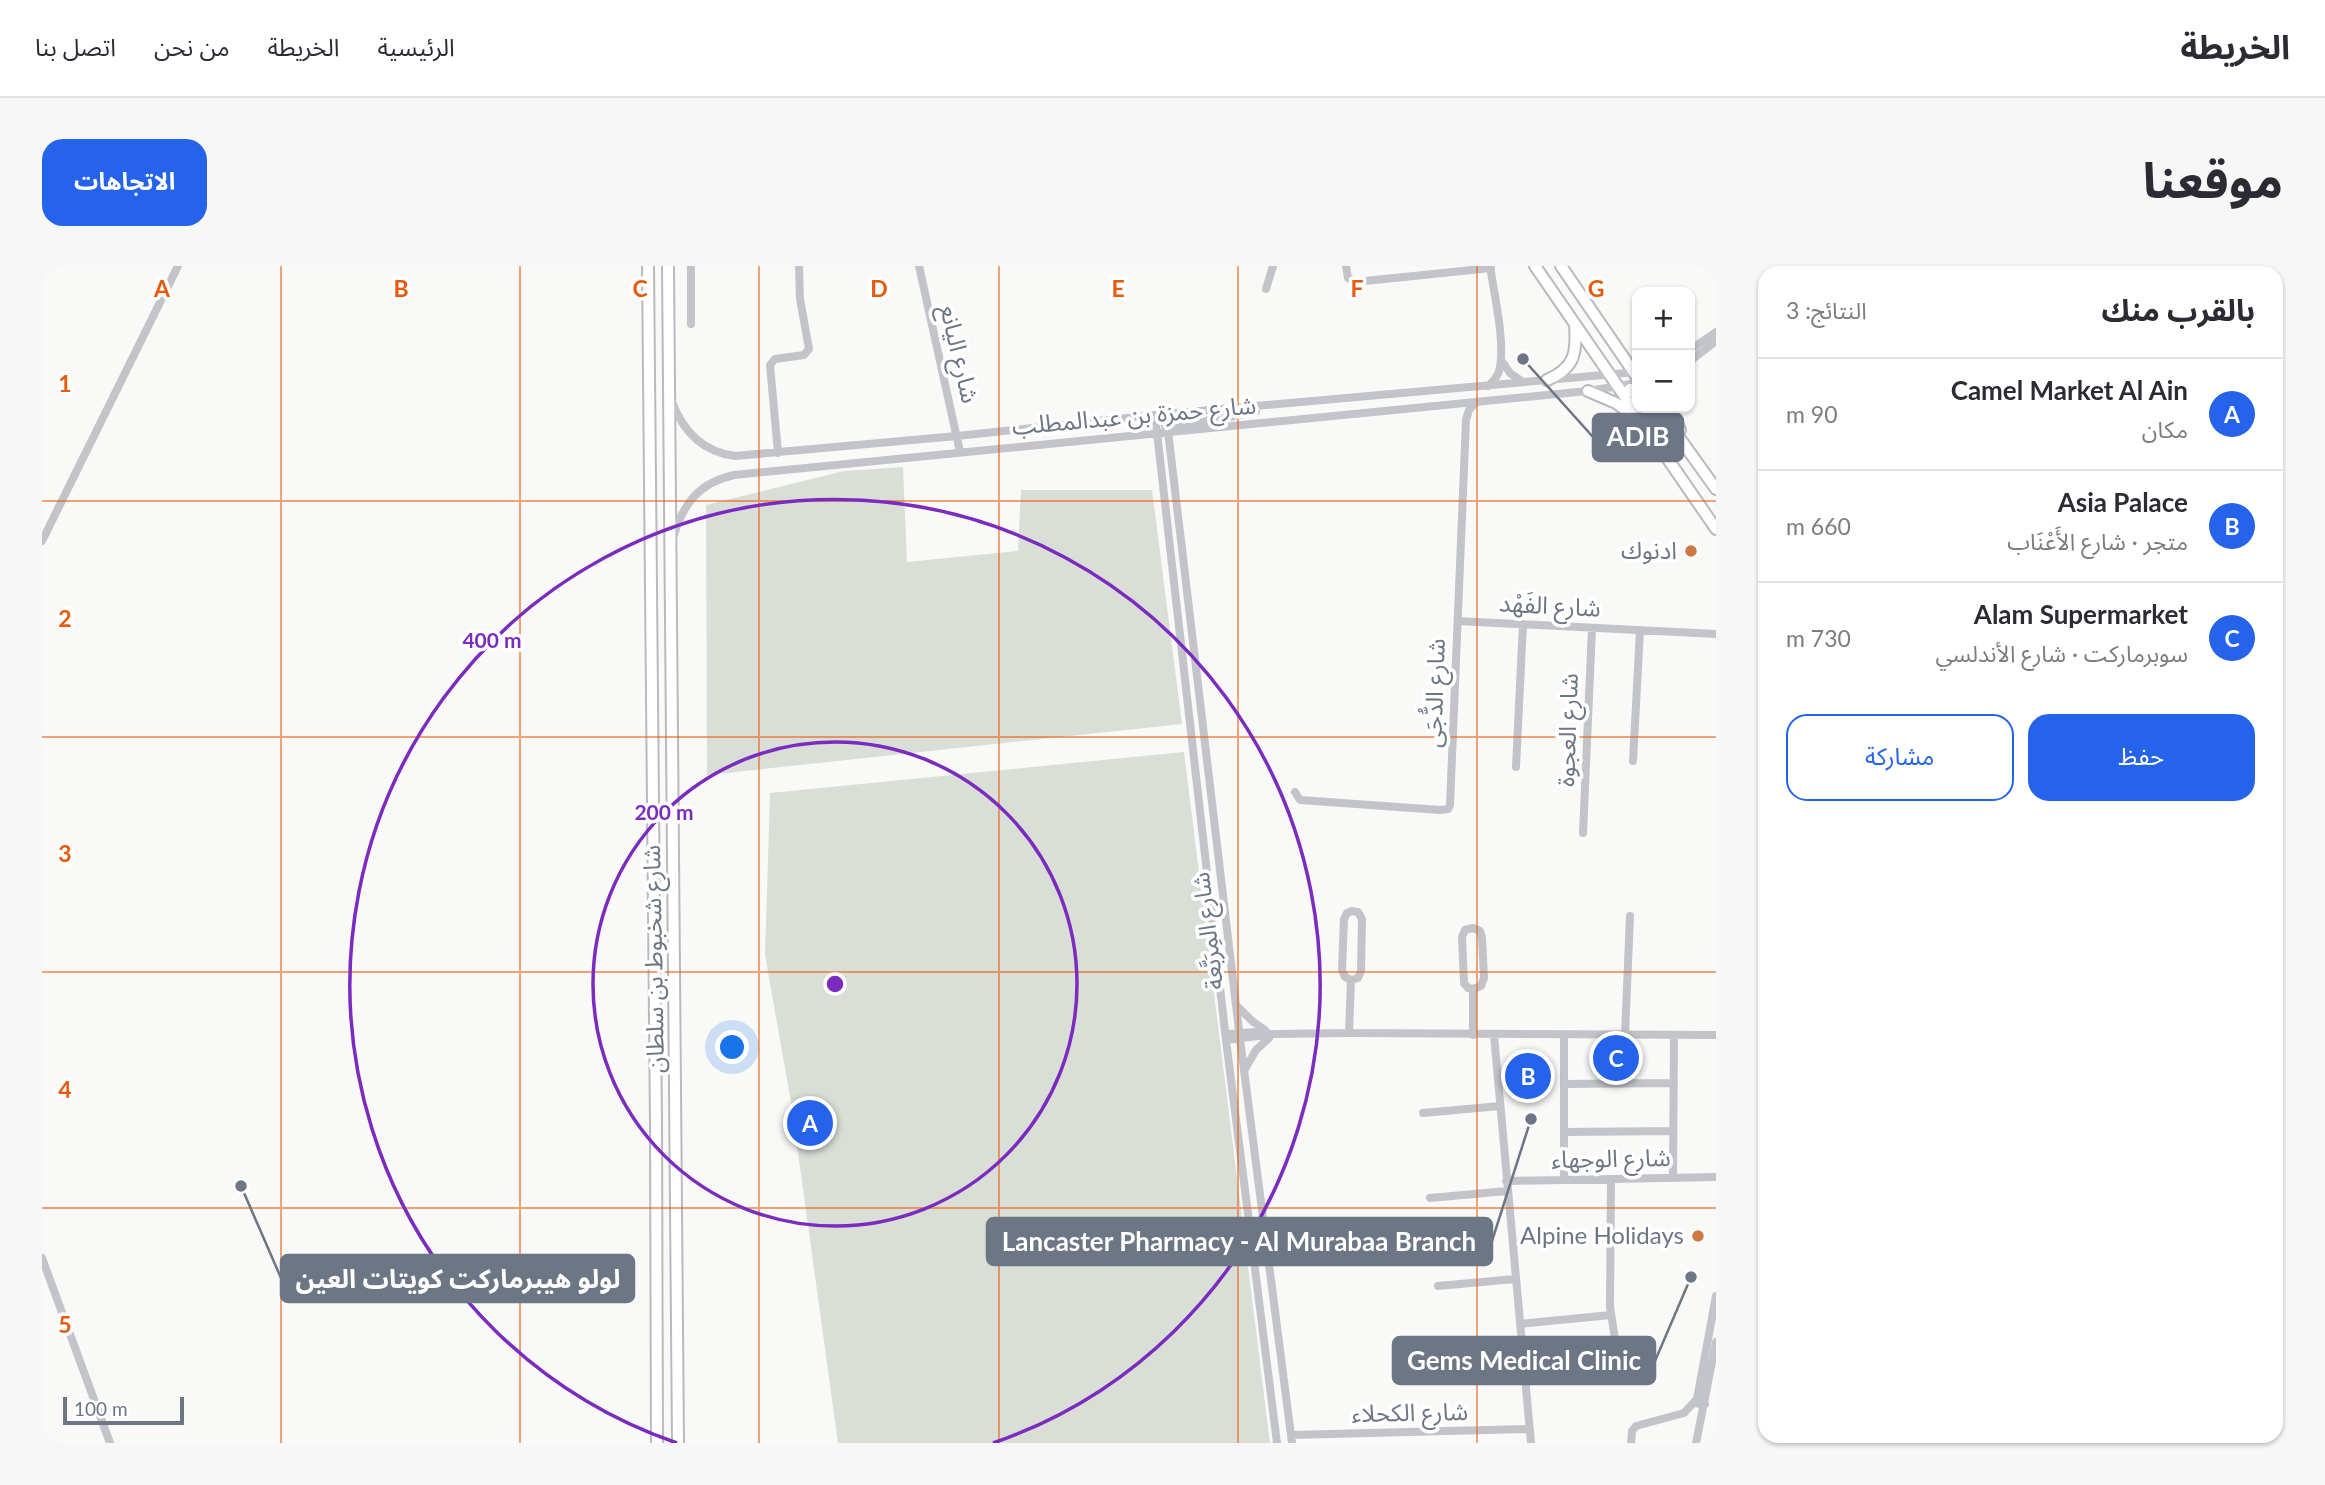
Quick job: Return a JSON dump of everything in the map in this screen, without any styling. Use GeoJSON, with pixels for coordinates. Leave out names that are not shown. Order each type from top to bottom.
{"type":"FeatureCollection","features":[{"type":"Feature","properties":{"kind":"main road","name":"شارع شخبوط بن سلطان"},"geometry":{"type":"LineString","coordinates":[[648,266],[657,1443]]}},
{"type":"Feature","properties":{"kind":"main road","name":"شارع شخبوط بن سلطان"},"geometry":{"type":"LineString","coordinates":[[668,266],[678,1443]]}},
{"type":"Feature","properties":{"kind":"main road"},"geometry":{"type":"LineString","coordinates":[[1535,266],[1716,529]]}},
{"type":"Feature","properties":{"kind":"main road"},"geometry":{"type":"LineString","coordinates":[[1562,266],[1632,369]]}},
{"type":"Feature","properties":{"kind":"main road"},"geometry":{"type":"LineString","coordinates":[[1547,380],[1563,371],[1576,352],[1576,325]]}},
{"type":"Feature","properties":{"kind":"main road"},"geometry":{"type":"LineString","coordinates":[[1588,391],[1616,403],[1644,424]]}},
{"type":"Feature","properties":{"kind":"main road"},"geometry":{"type":"LineString","coordinates":[[1621,391],[1632,391]]}},
{"type":"Feature","properties":{"kind":"main road"},"geometry":{"type":"LineString","coordinates":[[1650,413],[1670,439],[1687,449]]}},
{"type":"Feature","properties":{"kind":"main road"},"geometry":{"type":"LineString","coordinates":[[1662,413],[1716,489]]}},
{"type":"Feature","properties":{"kind":"main road"},"geometry":{"type":"LineString","coordinates":[[1672,413],[1687,449]]}},
{"type":"Feature","properties":{"kind":"street"},"geometry":{"type":"LineString","coordinates":[[42,541],[178,266]]}},
{"type":"Feature","properties":{"kind":"street"},"geometry":{"type":"LineString","coordinates":[[691,266],[691,324]]}},
{"type":"Feature","properties":{"kind":"street"},"geometry":{"type":"LineString","coordinates":[[778,453],[770,365],[775,359],[804,355],[809,349],[800,299],[799,266]]}},
{"type":"Feature","properties":{"kind":"street","name":"شارع اليانع"},"geometry":{"type":"LineString","coordinates":[[919,266],[960,452]]}},
{"type":"Feature","properties":{"kind":"street"},"geometry":{"type":"LineString","coordinates":[[1266,289],[1273,266]]}},
{"type":"Feature","properties":{"kind":"street"},"geometry":{"type":"LineString","coordinates":[[1346,266],[1348,278],[1355,282],[1490,267],[1499,323],[1501,360],[1498,374],[1488,386]]}},
{"type":"Feature","properties":{"kind":"street"},"geometry":{"type":"LineString","coordinates":[[1695,347],[1716,332]]}},
{"type":"Feature","properties":{"kind":"street"},"geometry":{"type":"LineString","coordinates":[[1695,357],[1716,341]]}},
{"type":"Feature","properties":{"kind":"street"},"geometry":{"type":"LineString","coordinates":[[1501,360],[1510,373],[1524,382]]}},
{"type":"Feature","properties":{"kind":"street","name":"شارع حمزة بن عبدالمطلب"},"geometry":{"type":"LineString","coordinates":[[670,397],[684,427],[704,445],[717,452],[735,456],[1611,374],[1632,376]]}},
{"type":"Feature","properties":{"kind":"street","name":"شارع حمزة بن عبدالمطلب"},"geometry":{"type":"LineString","coordinates":[[671,545],[686,504],[695,493],[720,478],[1156,433],[1168,429],[1588,391],[1621,391],[1632,381]]}},
{"type":"Feature","properties":{"kind":"street","name":"شارع الدُّجَى"},"geometry":{"type":"LineString","coordinates":[[1294,792],[1300,800],[1448,809],[1466,420],[1469,410],[1476,402]]}},
{"type":"Feature","properties":{"kind":"street"},"geometry":{"type":"LineString","coordinates":[[1168,429],[1275,405]]}},
{"type":"Feature","properties":{"kind":"street"},"geometry":{"type":"LineString","coordinates":[[1452,405],[1461,411],[1466,420]]}},
{"type":"Feature","properties":{"kind":"street","name":"شارع المِرَبَّعة"},"geometry":{"type":"LineString","coordinates":[[1166,414],[1239,1036],[1292,1439]]}},
{"type":"Feature","properties":{"kind":"street","name":"شارع المِرَبَّعة"},"geometry":{"type":"LineString","coordinates":[[1155,415],[1226,1037],[1278,1443]]}},
{"type":"Feature","properties":{"kind":"street","name":"شارع الفَهْد"},"geometry":{"type":"LineString","coordinates":[[1458,621],[1716,635]]}},
{"type":"Feature","properties":{"kind":"street"},"geometry":{"type":"LineString","coordinates":[[1516,767],[1523,624]]}},
{"type":"Feature","properties":{"kind":"street","name":"شارع العجوة"},"geometry":{"type":"LineString","coordinates":[[1583,833],[1592,628]]}},
{"type":"Feature","properties":{"kind":"street"},"geometry":{"type":"LineString","coordinates":[[1633,761],[1640,630]]}},
{"type":"Feature","properties":{"kind":"street"},"geometry":{"type":"LineString","coordinates":[[1352,911],[1358,912],[1362,919],[1361,971],[1357,978],[1351,980],[1343,975],[1342,970],[1344,919],[1347,913],[1352,911]]}},
{"type":"Feature","properties":{"kind":"street"},"geometry":{"type":"LineString","coordinates":[[1625,1035],[1630,916]]}},
{"type":"Feature","properties":{"kind":"street"},"geometry":{"type":"LineString","coordinates":[[1473,928],[1480,931],[1482,937],[1484,978],[1481,985],[1473,989],[1464,983],[1462,937],[1465,930],[1473,928]]}},
{"type":"Feature","properties":{"kind":"street"},"geometry":{"type":"LineString","coordinates":[[1349,1033],[1351,980]]}},
{"type":"Feature","properties":{"kind":"street"},"geometry":{"type":"LineString","coordinates":[[1473,989],[1473,1035]]}},
{"type":"Feature","properties":{"kind":"street"},"geometry":{"type":"LineString","coordinates":[[1236,1005],[1253,1023],[1274,1034]]}},
{"type":"Feature","properties":{"kind":"street"},"geometry":{"type":"LineString","coordinates":[[1226,1037],[1262,1032],[1716,1035]]}},
{"type":"Feature","properties":{"kind":"street"},"geometry":{"type":"LineString","coordinates":[[1244,1072],[1255,1050],[1274,1034]]}},
{"type":"Feature","properties":{"kind":"street"},"geometry":{"type":"LineString","coordinates":[[1494,1035],[1531,1443]]}},
{"type":"Feature","properties":{"kind":"street"},"geometry":{"type":"LineString","coordinates":[[1563,1035],[1564,1179]]}},
{"type":"Feature","properties":{"kind":"street"},"geometry":{"type":"LineString","coordinates":[[1673,1178],[1675,1035]]}},
{"type":"Feature","properties":{"kind":"street"},"geometry":{"type":"LineString","coordinates":[[1564,1084],[1674,1083]]}},
{"type":"Feature","properties":{"kind":"street"},"geometry":{"type":"LineString","coordinates":[[1423,1113],[1500,1106]]}},
{"type":"Feature","properties":{"kind":"street"},"geometry":{"type":"LineString","coordinates":[[1564,1132],[1673,1131]]}},
{"type":"Feature","properties":{"kind":"street","name":"شارع الوجهاء"},"geometry":{"type":"LineString","coordinates":[[1506,1181],[1716,1177]]}},
{"type":"Feature","properties":{"kind":"street"},"geometry":{"type":"LineString","coordinates":[[1611,1179],[1611,1315],[1620,1371]]}},
{"type":"Feature","properties":{"kind":"street"},"geometry":{"type":"LineString","coordinates":[[1430,1198],[1507,1191]]}},
{"type":"Feature","properties":{"kind":"street"},"geometry":{"type":"LineString","coordinates":[[42,1258],[110,1443]]}},
{"type":"Feature","properties":{"kind":"street"},"geometry":{"type":"LineString","coordinates":[[1438,1286],[1516,1279]]}},
{"type":"Feature","properties":{"kind":"street"},"geometry":{"type":"LineString","coordinates":[[1631,1443],[1632,1431],[1636,1426],[1684,1413],[1697,1399],[1716,1296]]}},
{"type":"Feature","properties":{"kind":"street"},"geometry":{"type":"LineString","coordinates":[[1520,1324],[1611,1315]]}},
{"type":"Feature","properties":{"kind":"street"},"geometry":{"type":"LineString","coordinates":[[1696,1443],[1716,1342]]}},
{"type":"Feature","properties":{"kind":"street"},"geometry":{"type":"LineString","coordinates":[[1697,1399],[1699,1404],[1705,1404]]}},
{"type":"Feature","properties":{"kind":"street","name":"شارع الكحلاء"},"geometry":{"type":"LineString","coordinates":[[1292,1439],[1530,1429]]}},
{"type":"Feature","properties":{"kind":"shaded area"},"geometry":{"type":"Polygon","coordinates":[[[903,467],[907,562],[1018,551],[1021,490],[1152,490],[1182,724],[707,775],[706,505],[844,471],[903,467]]]}},
{"type":"Feature","properties":{"kind":"shaded area"},"geometry":{"type":"Polygon","coordinates":[[[1184,752],[1270,1443],[838,1443],[791,1102],[765,955],[770,793],[1184,752]]]}},
{"type":"Feature","properties":{"kind":"place","name":"ADIB"},"geometry":{"type":"Point","coordinates":[1523,359]}},
{"type":"Feature","properties":{"kind":"place","name":"ادنوك"},"geometry":{"type":"Point","coordinates":[1691,551]}},
{"type":"Feature","properties":{"kind":"place","name":"Alam Supermarket"},"geometry":{"type":"Point","coordinates":[1616,1058]}},
{"type":"Feature","properties":{"kind":"place","name":"Asia Palace"},"geometry":{"type":"Point","coordinates":[1528,1076]}},
{"type":"Feature","properties":{"kind":"place","name":"Lancaster Pharmacy - Al Murabaa Branch"},"geometry":{"type":"Point","coordinates":[1531,1119]}},
{"type":"Feature","properties":{"kind":"place","name":"Camel Market Al Ain"},"geometry":{"type":"Point","coordinates":[810,1123]}},
{"type":"Feature","properties":{"kind":"place","name":"لولو هيبرماركت كويتات العين"},"geometry":{"type":"Point","coordinates":[241,1186]}},
{"type":"Feature","properties":{"kind":"place","name":"Alpine Holidays"},"geometry":{"type":"Point","coordinates":[1698,1236]}},
{"type":"Feature","properties":{"kind":"place","name":"Gems Medical Clinic"},"geometry":{"type":"Point","coordinates":[1691,1277]}}]}
